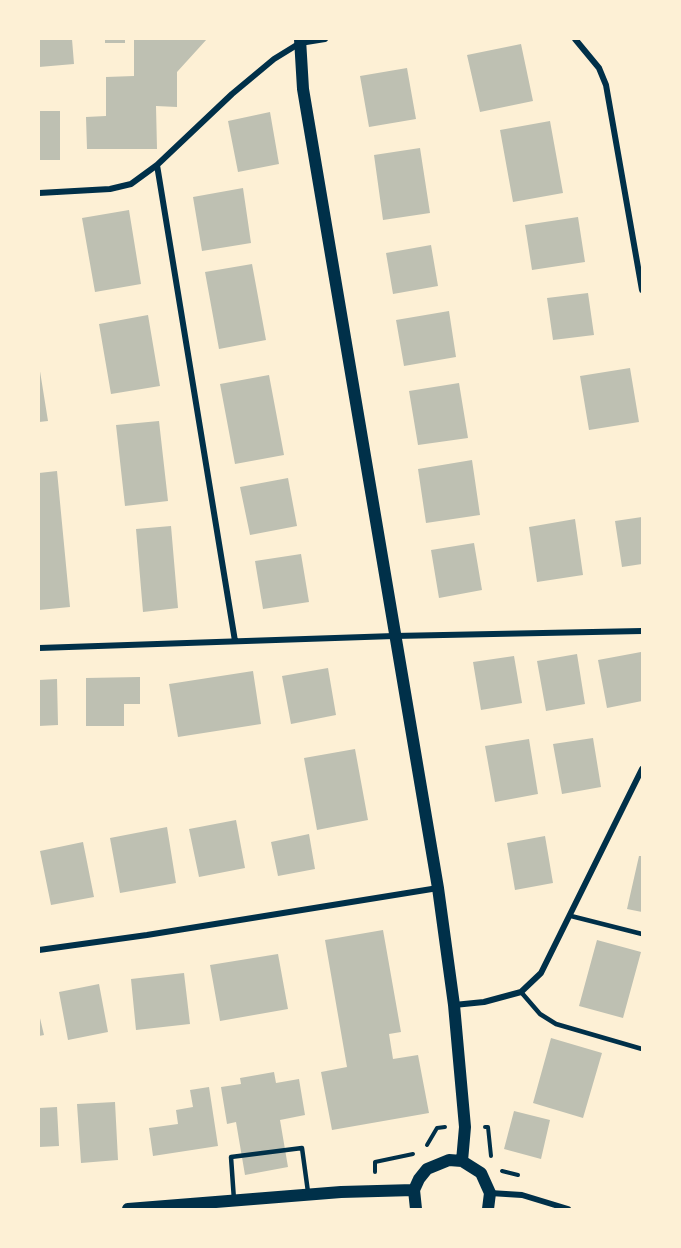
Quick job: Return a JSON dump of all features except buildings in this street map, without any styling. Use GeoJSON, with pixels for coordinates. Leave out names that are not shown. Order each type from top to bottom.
{"type":"FeatureCollection","features":[{"type":"Feature","properties":{"kind":"main road"},"geometry":{"type":"LineString","coordinates":[[300,41],[305,101],[438,888],[454,1005],[465,1127],[462,1161]]}},
{"type":"Feature","properties":{"kind":"main road"},"geometry":{"type":"LineString","coordinates":[[416,1209],[414,1190],[419,1179],[437,1163],[449,1160],[462,1161],[481,1173],[490,1193],[488,1209]]}},
{"type":"Feature","properties":{"kind":"main road"},"geometry":{"type":"LineString","coordinates":[[128,1209],[309,1195],[414,1190]]}},
{"type":"Feature","properties":{"kind":"street"},"geometry":{"type":"LineString","coordinates":[[39,193],[122,188],[141,179],[252,75],[300,41],[325,39]]}},
{"type":"Feature","properties":{"kind":"street"},"geometry":{"type":"LineString","coordinates":[[575,39],[599,68],[606,85],[642,290]]}},
{"type":"Feature","properties":{"kind":"street"},"geometry":{"type":"LineString","coordinates":[[157,165],[235,641]]}},
{"type":"Feature","properties":{"kind":"street"},"geometry":{"type":"LineString","coordinates":[[39,648],[394,636],[642,631]]}},
{"type":"Feature","properties":{"kind":"street"},"geometry":{"type":"LineString","coordinates":[[454,1005],[484,1002],[521,992],[541,973],[642,769]]}},
{"type":"Feature","properties":{"kind":"street"},"geometry":{"type":"LineString","coordinates":[[39,950],[438,888]]}},
{"type":"Feature","properties":{"kind":"street"},"geometry":{"type":"LineString","coordinates":[[490,1193],[522,1195],[568,1209]]}},
{"type":"Feature","properties":{"kind":"lane"},"geometry":{"type":"LineString","coordinates":[[571,916],[642,934]]}},
{"type":"Feature","properties":{"kind":"lane"},"geometry":{"type":"LineString","coordinates":[[521,992],[540,1014],[556,1024],[642,1049]]}},
{"type":"Feature","properties":{"kind":"lane"},"geometry":{"type":"LineString","coordinates":[[234,1202],[231,1157],[302,1148],[309,1195]]}}]}
